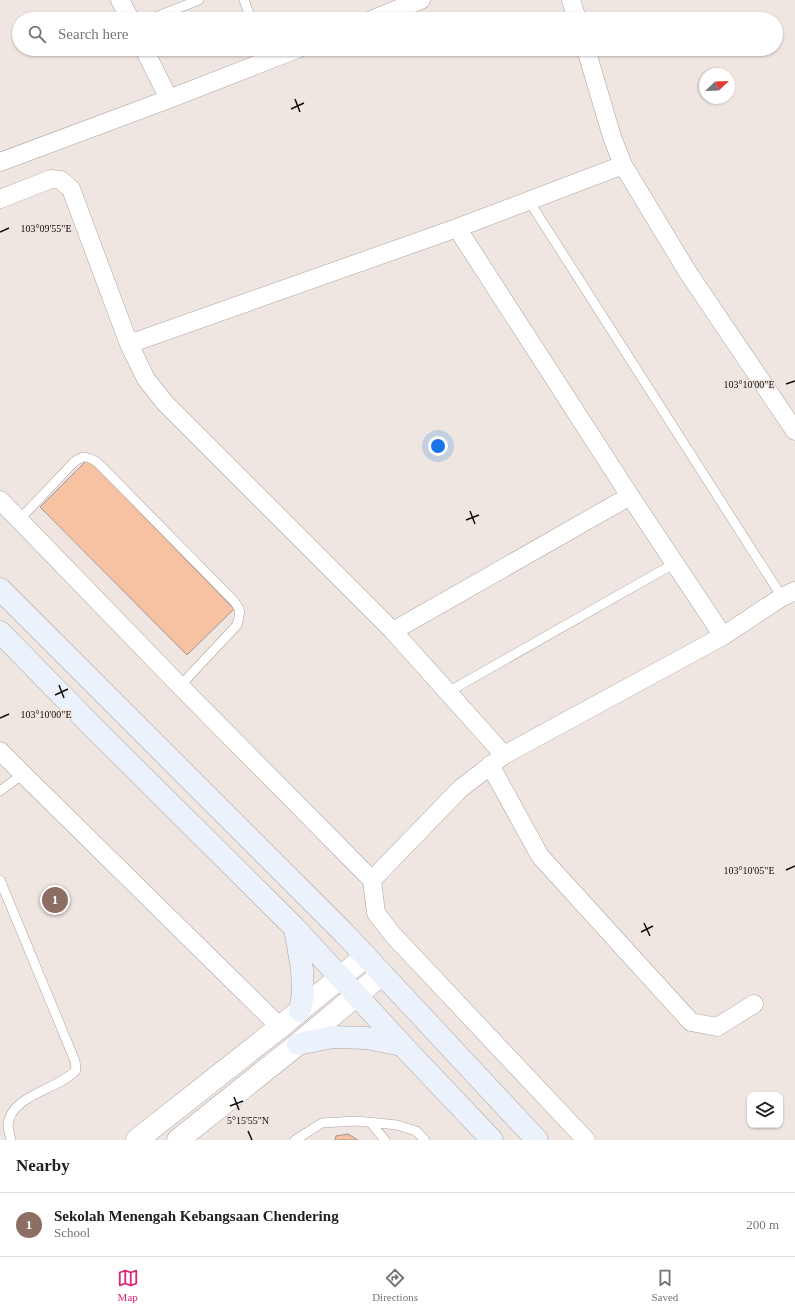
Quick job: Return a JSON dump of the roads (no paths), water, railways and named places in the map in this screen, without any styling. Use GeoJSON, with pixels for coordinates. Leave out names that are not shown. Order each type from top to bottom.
{"type":"FeatureCollection","features":[{"type":"Feature","properties":{"kind":"main road"},"geometry":{"type":"LineString","coordinates":[[0,589],[366,956],[537,1140]]}},
{"type":"Feature","properties":{"kind":"main road"},"geometry":{"type":"LineString","coordinates":[[0,632],[295,928],[402,1045],[492,1140]]}},
{"type":"Feature","properties":{"kind":"main road"},"geometry":{"type":"LineString","coordinates":[[295,928],[302,970],[303,994],[300,1011]]}},
{"type":"Feature","properties":{"kind":"main road"},"geometry":{"type":"LineString","coordinates":[[298,1044],[333,1037],[367,1038],[402,1045]]}},
{"type":"Feature","properties":{"kind":"street"},"geometry":{"type":"LineString","coordinates":[[120,0],[126,12]]}},
{"type":"Feature","properties":{"kind":"street"},"geometry":{"type":"LineString","coordinates":[[391,12],[421,0]]}},
{"type":"Feature","properties":{"kind":"street"},"geometry":{"type":"LineString","coordinates":[[571,0],[575,12]]}},
{"type":"Feature","properties":{"kind":"street"},"geometry":{"type":"LineString","coordinates":[[148,56],[169,99]]}},
{"type":"Feature","properties":{"kind":"street"},"geometry":{"type":"LineString","coordinates":[[0,162],[169,99],[272,56]]}},
{"type":"Feature","properties":{"kind":"street"},"geometry":{"type":"LineString","coordinates":[[588,56],[612,136],[623,165],[687,272],[795,432]]}},
{"type":"Feature","properties":{"kind":"street"},"geometry":{"type":"LineString","coordinates":[[129,344],[529,202],[623,165]]}},
{"type":"Feature","properties":{"kind":"street"},"geometry":{"type":"LineString","coordinates":[[0,199],[51,179],[61,180],[70,189],[129,344],[146,379],[165,403],[393,631],[448,692],[497,760],[540,856],[691,1022],[717,1028],[754,1004]]}},
{"type":"Feature","properties":{"kind":"street"},"geometry":{"type":"LineString","coordinates":[[457,228],[630,496],[723,636]]}},
{"type":"Feature","properties":{"kind":"street"},"geometry":{"type":"LineString","coordinates":[[393,631],[630,496]]}},
{"type":"Feature","properties":{"kind":"street"},"geometry":{"type":"LineString","coordinates":[[0,500],[180,686],[372,880],[376,913],[393,935],[586,1140]]}},
{"type":"Feature","properties":{"kind":"street"},"geometry":{"type":"LineString","coordinates":[[372,880],[460,789],[497,760],[723,636],[788,594]]}},
{"type":"Feature","properties":{"kind":"street"},"geometry":{"type":"LineString","coordinates":[[0,751],[280,1027]]}},
{"type":"Feature","properties":{"kind":"street"},"geometry":{"type":"LineString","coordinates":[[138,1140],[300,1011],[366,956]]}},
{"type":"Feature","properties":{"kind":"street"},"geometry":{"type":"LineString","coordinates":[[178,1140],[298,1044],[382,974]]}},
{"type":"Feature","properties":{"kind":"lane"},"geometry":{"type":"LineString","coordinates":[[168,12],[199,0]]}},
{"type":"Feature","properties":{"kind":"lane"},"geometry":{"type":"LineString","coordinates":[[244,0],[248,12]]}},
{"type":"Feature","properties":{"kind":"lane"},"geometry":{"type":"LineString","coordinates":[[529,202],[788,594]]}},
{"type":"Feature","properties":{"kind":"lane"},"geometry":{"type":"LineString","coordinates":[[19,520],[74,462],[80,458],[87,457],[97,462],[232,599],[238,606],[240,614],[237,625],[180,686]]}},
{"type":"Feature","properties":{"kind":"lane"},"geometry":{"type":"LineString","coordinates":[[448,692],[675,563]]}},
{"type":"Feature","properties":{"kind":"lane"},"geometry":{"type":"LineString","coordinates":[[0,791],[22,774]]}},
{"type":"Feature","properties":{"kind":"lane"},"geometry":{"type":"LineString","coordinates":[[0,880],[75,1060],[76,1070],[70,1076],[31,1096],[12,1112],[8,1125],[11,1140]]}},
{"type":"Feature","properties":{"kind":"lane"},"geometry":{"type":"LineString","coordinates":[[295,1140],[322,1123],[356,1122],[397,1125],[416,1131],[425,1140]]}},
{"type":"Feature","properties":{"kind":"lane"},"geometry":{"type":"LineString","coordinates":[[371,1123],[385,1140]]}},
{"type":"Feature","properties":{"kind":"place","name":"Sekolah Menengah Kebangsaan Chendering"},"geometry":{"type":"Point","coordinates":[55,900]}}]}
